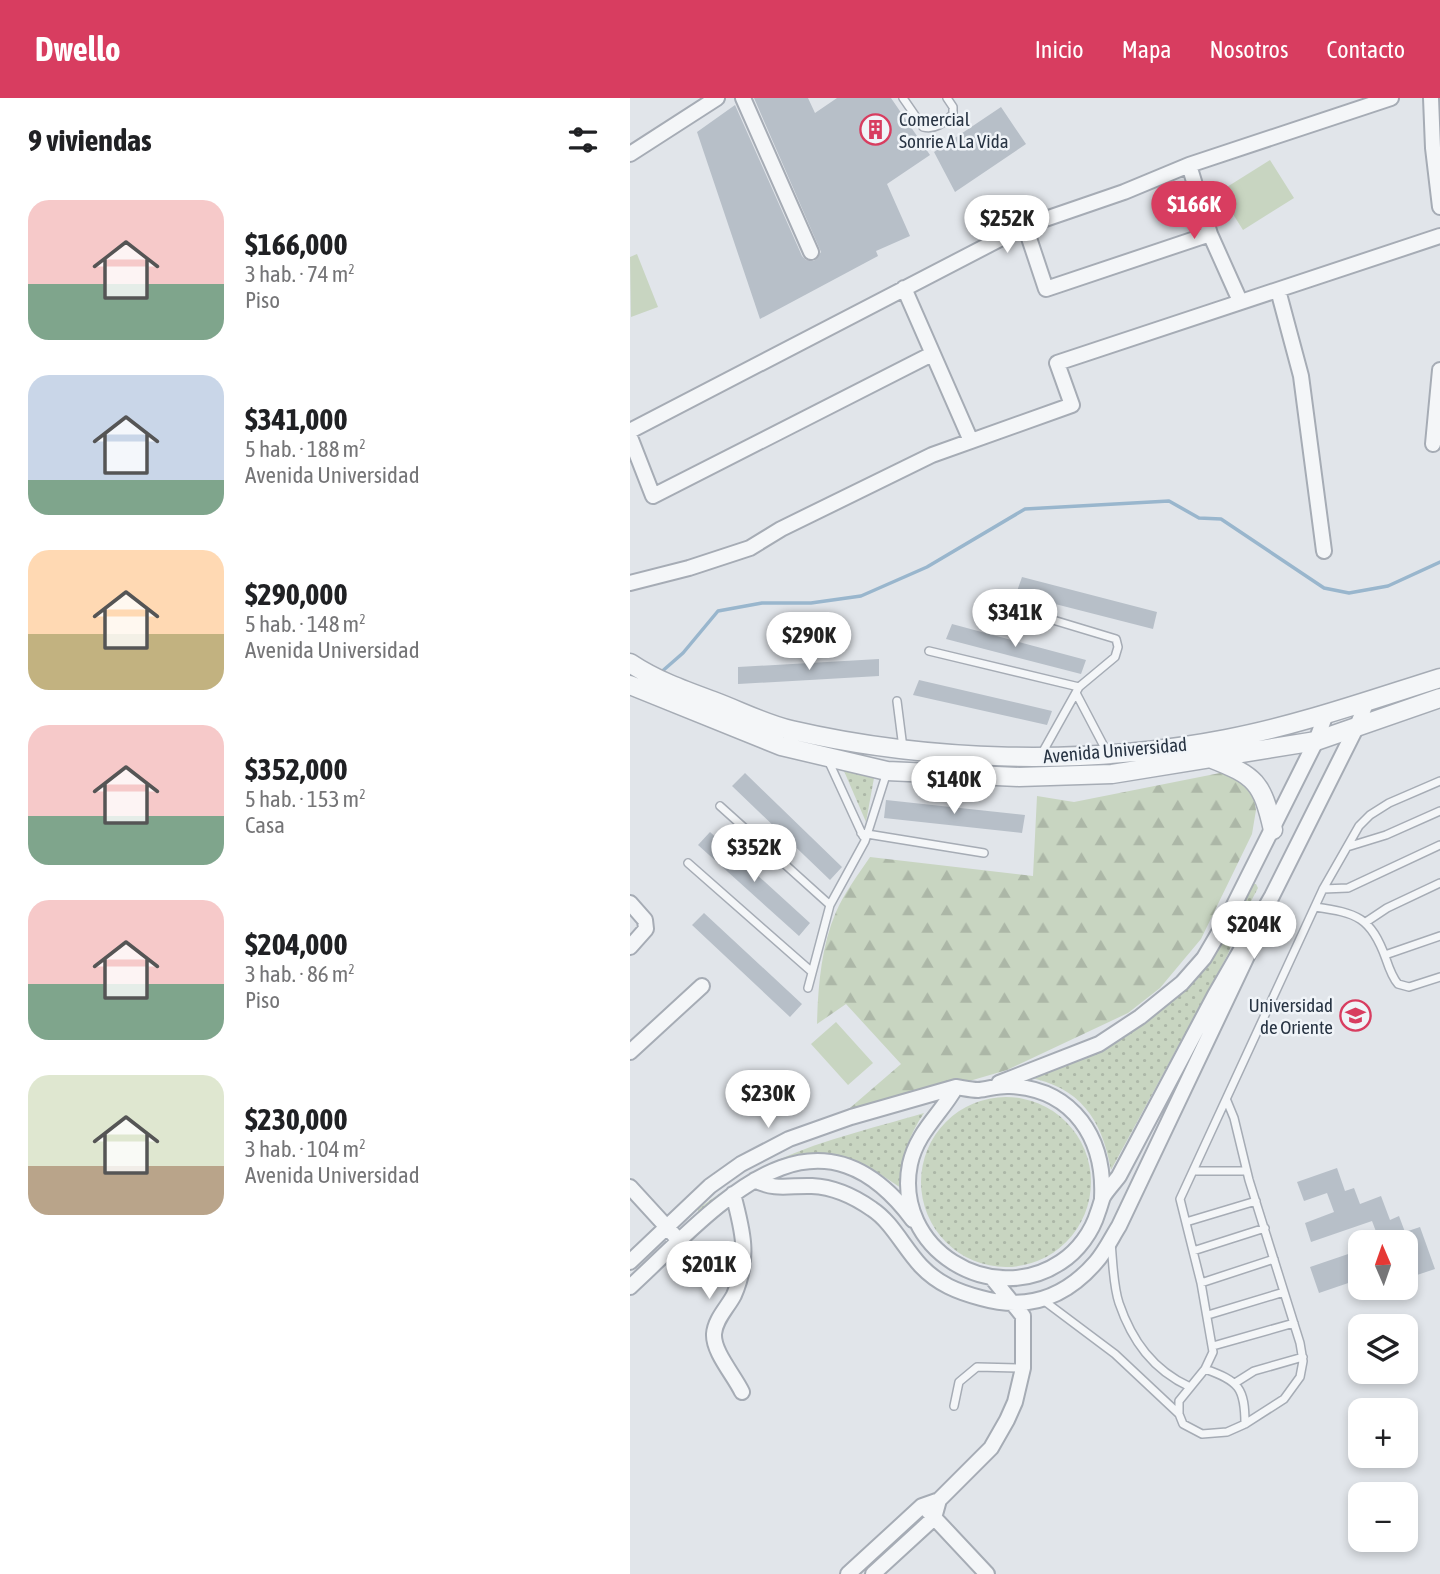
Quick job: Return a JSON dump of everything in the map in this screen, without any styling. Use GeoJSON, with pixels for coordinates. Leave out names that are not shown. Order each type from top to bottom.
{"type":"FeatureCollection","features":[{"type":"Feature","properties":{"kind":"street"},"geometry":{"type":"LineString","coordinates":[[630,154],[717,98]]}},
{"type":"Feature","properties":{"kind":"street"},"geometry":{"type":"LineString","coordinates":[[743,98],[811,252]]}},
{"type":"Feature","properties":{"kind":"street"},"geometry":{"type":"LineString","coordinates":[[630,431],[1024,226],[1124,192],[1189,165],[1391,98]]}},
{"type":"Feature","properties":{"kind":"street"},"geometry":{"type":"LineString","coordinates":[[1431,98],[1433,148],[1440,207]]}},
{"type":"Feature","properties":{"kind":"street"},"geometry":{"type":"LineString","coordinates":[[1189,165],[1210,234],[1240,301]]}},
{"type":"Feature","properties":{"kind":"street"},"geometry":{"type":"LineString","coordinates":[[1024,226],[1046,289],[1210,234]]}},
{"type":"Feature","properties":{"kind":"street"},"geometry":{"type":"LineString","coordinates":[[630,583],[689,568],[750,548],[781,528],[932,455],[1072,405],[1057,363],[1440,236]]}},
{"type":"Feature","properties":{"kind":"street"},"geometry":{"type":"LineString","coordinates":[[904,288],[971,441]]}},
{"type":"Feature","properties":{"kind":"street"},"geometry":{"type":"LineString","coordinates":[[1278,290],[1301,376],[1324,551]]}},
{"type":"Feature","properties":{"kind":"street"},"geometry":{"type":"LineString","coordinates":[[630,437],[653,496],[932,354]]}},
{"type":"Feature","properties":{"kind":"street"},"geometry":{"type":"LineString","coordinates":[[1433,444],[1440,370]]}},
{"type":"Feature","properties":{"kind":"street","name":"Avenida Universidad"},"geometry":{"type":"LineString","coordinates":[[630,663],[654,679],[788,729],[884,747],[1040,757],[1108,754],[1227,739],[1326,714],[1440,678]]}},
{"type":"Feature","properties":{"kind":"street","name":"Avenida Universidad"},"geometry":{"type":"LineString","coordinates":[[630,685],[781,746],[826,757],[887,771],[1019,776],[1112,774],[1317,741],[1440,698]]}},
{"type":"Feature","properties":{"kind":"street"},"geometry":{"type":"LineString","coordinates":[[630,1287],[733,1194],[776,1168],[802,1161],[831,1160],[852,1167],[886,1188],[942,1255],[969,1272],[993,1279],[1032,1275],[1061,1262],[1084,1240],[1119,1176],[1214,995],[1272,895],[1367,701]]}},
{"type":"Feature","properties":{"kind":"street"},"geometry":{"type":"LineString","coordinates":[[630,1262],[710,1186],[741,1164],[789,1139],[956,1087],[977,1090],[990,1087],[1099,1044],[1140,1017],[1182,983],[1204,958],[1273,830],[1317,741],[1326,714]]}},
{"type":"Feature","properties":{"kind":"street"},"geometry":{"type":"LineString","coordinates":[[1210,758],[1240,770],[1259,785],[1273,830]]}},
{"type":"Feature","properties":{"kind":"street"},"geometry":{"type":"LineString","coordinates":[[755,1180],[777,1188],[815,1186],[846,1195],[874,1210],[921,1266],[940,1283],[958,1292],[1015,1305],[1043,1300],[1068,1288],[1097,1262],[1119,1226],[1252,951],[1272,895]]}},
{"type":"Feature","properties":{"kind":"street"},"geometry":{"type":"LineString","coordinates":[[630,903],[642,916],[646,929],[630,947]]}},
{"type":"Feature","properties":{"kind":"street"},"geometry":{"type":"LineString","coordinates":[[630,1052],[702,986]]}},
{"type":"Feature","properties":{"kind":"street"},"geometry":{"type":"LineString","coordinates":[[921,1231],[911,1199],[910,1164],[917,1143],[929,1123],[945,1107],[956,1087]]}},
{"type":"Feature","properties":{"kind":"street"},"geometry":{"type":"LineString","coordinates":[[990,1087],[1026,1087],[1044,1093],[1074,1113],[1086,1127],[1101,1160],[1101,1205],[1119,1226]]}},
{"type":"Feature","properties":{"kind":"street"},"geometry":{"type":"LineString","coordinates":[[630,1187],[680,1242]]}},
{"type":"Feature","properties":{"kind":"street"},"geometry":{"type":"LineString","coordinates":[[733,1194],[742,1229],[745,1263],[733,1296],[720,1317],[714,1334],[719,1353],[742,1392]]}},
{"type":"Feature","properties":{"kind":"street"},"geometry":{"type":"LineString","coordinates":[[848,1574],[922,1506],[939,1500],[991,1448],[1015,1402],[1023,1368],[1023,1316],[993,1279]]}},
{"type":"Feature","properties":{"kind":"street"},"geometry":{"type":"LineString","coordinates":[[873,1574],[934,1518],[939,1500]]}},
{"type":"Feature","properties":{"kind":"street"},"geometry":{"type":"LineString","coordinates":[[922,1506],[987,1574]]}},
{"type":"Feature","properties":{"kind":"lane"},"geometry":{"type":"LineString","coordinates":[[903,98],[923,127],[931,128],[940,125],[953,114],[953,107],[947,98]]}},
{"type":"Feature","properties":{"kind":"lane"},"geometry":{"type":"LineString","coordinates":[[1010,607],[1116,639],[1118,647],[1115,657],[1077,690],[1040,757]]}},
{"type":"Feature","properties":{"kind":"lane"},"geometry":{"type":"LineString","coordinates":[[929,651],[1077,690],[1108,754]]}},
{"type":"Feature","properties":{"kind":"lane"},"geometry":{"type":"LineString","coordinates":[[897,701],[903,749]]}},
{"type":"Feature","properties":{"kind":"lane"},"geometry":{"type":"LineString","coordinates":[[826,757],[865,836]]}},
{"type":"Feature","properties":{"kind":"lane"},"geometry":{"type":"LineString","coordinates":[[808,988],[830,905],[865,836],[887,771]]}},
{"type":"Feature","properties":{"kind":"lane"},"geometry":{"type":"LineString","coordinates":[[1227,1101],[1303,1357],[1300,1377],[1290,1394],[1245,1424],[1227,1432],[1202,1434],[1183,1424],[1179,1414],[1179,1401],[1205,1369],[1211,1359],[1213,1346],[1202,1283],[1181,1199],[1323,890],[1359,826],[1389,803],[1440,781]]}},
{"type":"Feature","properties":{"kind":"lane"},"geometry":{"type":"LineString","coordinates":[[720,806],[830,905]]}},
{"type":"Feature","properties":{"kind":"lane"},"geometry":{"type":"LineString","coordinates":[[1347,847],[1386,835],[1440,810]]}},
{"type":"Feature","properties":{"kind":"lane"},"geometry":{"type":"LineString","coordinates":[[865,836],[984,853]]}},
{"type":"Feature","properties":{"kind":"lane"},"geometry":{"type":"LineString","coordinates":[[1323,890],[1348,888],[1440,845]]}},
{"type":"Feature","properties":{"kind":"lane"},"geometry":{"type":"LineString","coordinates":[[688,863],[812,972]]}},
{"type":"Feature","properties":{"kind":"lane"},"geometry":{"type":"LineString","coordinates":[[1366,922],[1387,908],[1440,883]]}},
{"type":"Feature","properties":{"kind":"lane"},"geometry":{"type":"LineString","coordinates":[[1315,907],[1355,915],[1366,922],[1377,935],[1395,982],[1402,986],[1409,987],[1440,977]]}},
{"type":"Feature","properties":{"kind":"lane"},"geometry":{"type":"LineString","coordinates":[[1385,955],[1440,936]]}},
{"type":"Feature","properties":{"kind":"lane"},"geometry":{"type":"LineString","coordinates":[[1194,1171],[1246,1171]]}},
{"type":"Feature","properties":{"kind":"lane"},"geometry":{"type":"LineString","coordinates":[[1186,1222],[1256,1201]]}},
{"type":"Feature","properties":{"kind":"lane"},"geometry":{"type":"LineString","coordinates":[[1194,1251],[1265,1228]]}},
{"type":"Feature","properties":{"kind":"lane"},"geometry":{"type":"LineString","coordinates":[[1111,1240],[1118,1301],[1141,1351],[1171,1378],[1190,1387]]}},
{"type":"Feature","properties":{"kind":"lane"},"geometry":{"type":"LineString","coordinates":[[1202,1283],[1274,1259]]}},
{"type":"Feature","properties":{"kind":"lane"},"geometry":{"type":"LineString","coordinates":[[1208,1315],[1284,1292]]}},
{"type":"Feature","properties":{"kind":"lane"},"geometry":{"type":"LineString","coordinates":[[1043,1300],[1115,1354],[1179,1414]]}},
{"type":"Feature","properties":{"kind":"lane"},"geometry":{"type":"LineString","coordinates":[[1213,1346],[1294,1323]]}},
{"type":"Feature","properties":{"kind":"lane"},"geometry":{"type":"LineString","coordinates":[[1235,1383],[1254,1371],[1303,1357]]}},
{"type":"Feature","properties":{"kind":"lane"},"geometry":{"type":"LineString","coordinates":[[954,1406],[959,1382],[977,1367],[1023,1368]]}},
{"type":"Feature","properties":{"kind":"lane"},"geometry":{"type":"LineString","coordinates":[[1205,1369],[1235,1383],[1244,1399],[1245,1424]]}},
{"type":"Feature","properties":{"kind":"green space"},"geometry":{"type":"Polygon","coordinates":[[[1270,160],[1294,198],[1243,230],[1219,192],[1270,160]]]}},
{"type":"Feature","properties":{"kind":"green space"},"geometry":{"type":"Polygon","coordinates":[[[637,254],[658,307],[631,317],[630,257],[637,254]]]}},
{"type":"Feature","properties":{"kind":"green space"},"geometry":{"type":"Polygon","coordinates":[[[844,771],[874,778],[866,822],[844,771]]]}},
{"type":"Feature","properties":{"kind":"green space"},"geometry":{"type":"Polygon","coordinates":[[[1225,772],[1252,788],[1256,810],[1252,834],[1201,939],[1160,988],[1128,1013],[1007,1070],[836,1120],[901,1064],[846,1004],[817,1024],[821,967],[831,925],[843,898],[870,857],[1033,876],[1037,796],[1074,802],[1225,772]]]}},
{"type":"Feature","properties":{"kind":"green space"},"geometry":{"type":"Polygon","coordinates":[[[1251,884],[1256,884],[1258,888],[1240,922],[1228,954],[1111,1170],[1102,1135],[1086,1108],[1061,1089],[1027,1077],[1090,1055],[1121,1039],[1161,1011],[1189,984],[1251,884]]]}},
{"type":"Feature","properties":{"kind":"green space"},"geometry":{"type":"Polygon","coordinates":[[[836,1022],[873,1063],[848,1085],[811,1044],[836,1022]]]}},
{"type":"Feature","properties":{"kind":"green space"},"geometry":{"type":"Polygon","coordinates":[[[1006,1097],[1039,1103],[1066,1122],[1085,1149],[1091,1182],[1085,1215],[1066,1242],[1039,1261],[1006,1267],[973,1261],[946,1242],[927,1215],[921,1182],[927,1149],[946,1122],[973,1103],[1006,1097]]]}},
{"type":"Feature","properties":{"kind":"green space"},"geometry":{"type":"Polygon","coordinates":[[[924,1113],[913,1131],[907,1150],[903,1169],[904,1190],[877,1172],[857,1165],[804,1163],[700,1215],[698,1213],[698,1209],[731,1186],[785,1157],[844,1136],[924,1113]]]}},
{"type":"Feature","properties":{"kind":"building"},"geometry":{"type":"Polygon","coordinates":[[[754,98],[808,98],[815,113],[837,98],[891,98],[930,155],[887,184],[910,236],[876,251],[878,256],[760,319],[697,132],[735,105],[802,256],[806,260],[814,261],[821,252],[754,98]]]}},
{"type":"Feature","properties":{"kind":"building"},"geometry":{"type":"Polygon","coordinates":[[[1001,107],[1026,144],[955,192],[934,152],[1001,107]]]}},
{"type":"Feature","properties":{"kind":"building"},"geometry":{"type":"Polygon","coordinates":[[[1022,577],[1157,612],[1153,629],[1016,594],[1022,577]]]}},
{"type":"Feature","properties":{"kind":"building"},"geometry":{"type":"Polygon","coordinates":[[[952,624],[1086,660],[1081,674],[946,639],[952,624]]]}},
{"type":"Feature","properties":{"kind":"building"},"geometry":{"type":"Polygon","coordinates":[[[879,659],[879,676],[738,684],[738,667],[879,659]]]}},
{"type":"Feature","properties":{"kind":"building"},"geometry":{"type":"Polygon","coordinates":[[[919,680],[1052,711],[1047,725],[913,695],[919,680]]]}},
{"type":"Feature","properties":{"kind":"building"},"geometry":{"type":"Polygon","coordinates":[[[745,773],[842,867],[830,880],[732,786],[745,773]]]}},
{"type":"Feature","properties":{"kind":"building"},"geometry":{"type":"Polygon","coordinates":[[[886,800],[1025,815],[1022,833],[884,818],[886,800]]]}},
{"type":"Feature","properties":{"kind":"building"},"geometry":{"type":"Polygon","coordinates":[[[710,832],[810,923],[799,936],[698,845],[710,832]]]}},
{"type":"Feature","properties":{"kind":"building"},"geometry":{"type":"Polygon","coordinates":[[[704,913],[802,1004],[790,1017],[692,925],[704,913]]]}},
{"type":"Feature","properties":{"kind":"building"},"geometry":{"type":"Polygon","coordinates":[[[1337,1168],[1345,1191],[1354,1188],[1360,1204],[1381,1196],[1390,1220],[1399,1216],[1404,1230],[1375,1230],[1372,1221],[1311,1242],[1305,1223],[1334,1212],[1327,1193],[1304,1201],[1297,1182],[1337,1168]]]}},
{"type":"Feature","properties":{"kind":"building"},"geometry":{"type":"Polygon","coordinates":[[[1420,1227],[1435,1269],[1418,1275],[1418,1230],[1411,1230],[1420,1227]]]}},
{"type":"Feature","properties":{"kind":"building"},"geometry":{"type":"Polygon","coordinates":[[[1348,1254],[1348,1283],[1319,1293],[1310,1267],[1348,1254]]]}},
{"type":"Feature","properties":{"kind":"waterway"},"geometry":{"type":"LineString","coordinates":[[659,674],[683,653],[718,611],[762,603],[811,603],[861,596],[927,567],[1025,509],[1169,501],[1199,518],[1221,519],[1324,588],[1349,593],[1388,586],[1440,562]]}},
{"type":"Feature","properties":{"kind":"place","name":"Comercial Sonrie A La Vida"},"geometry":{"type":"Point","coordinates":[876,130]}},
{"type":"Feature","properties":{"kind":"place","name":"Universidad de Oriente"},"geometry":{"type":"Point","coordinates":[1356,1016]}}]}
